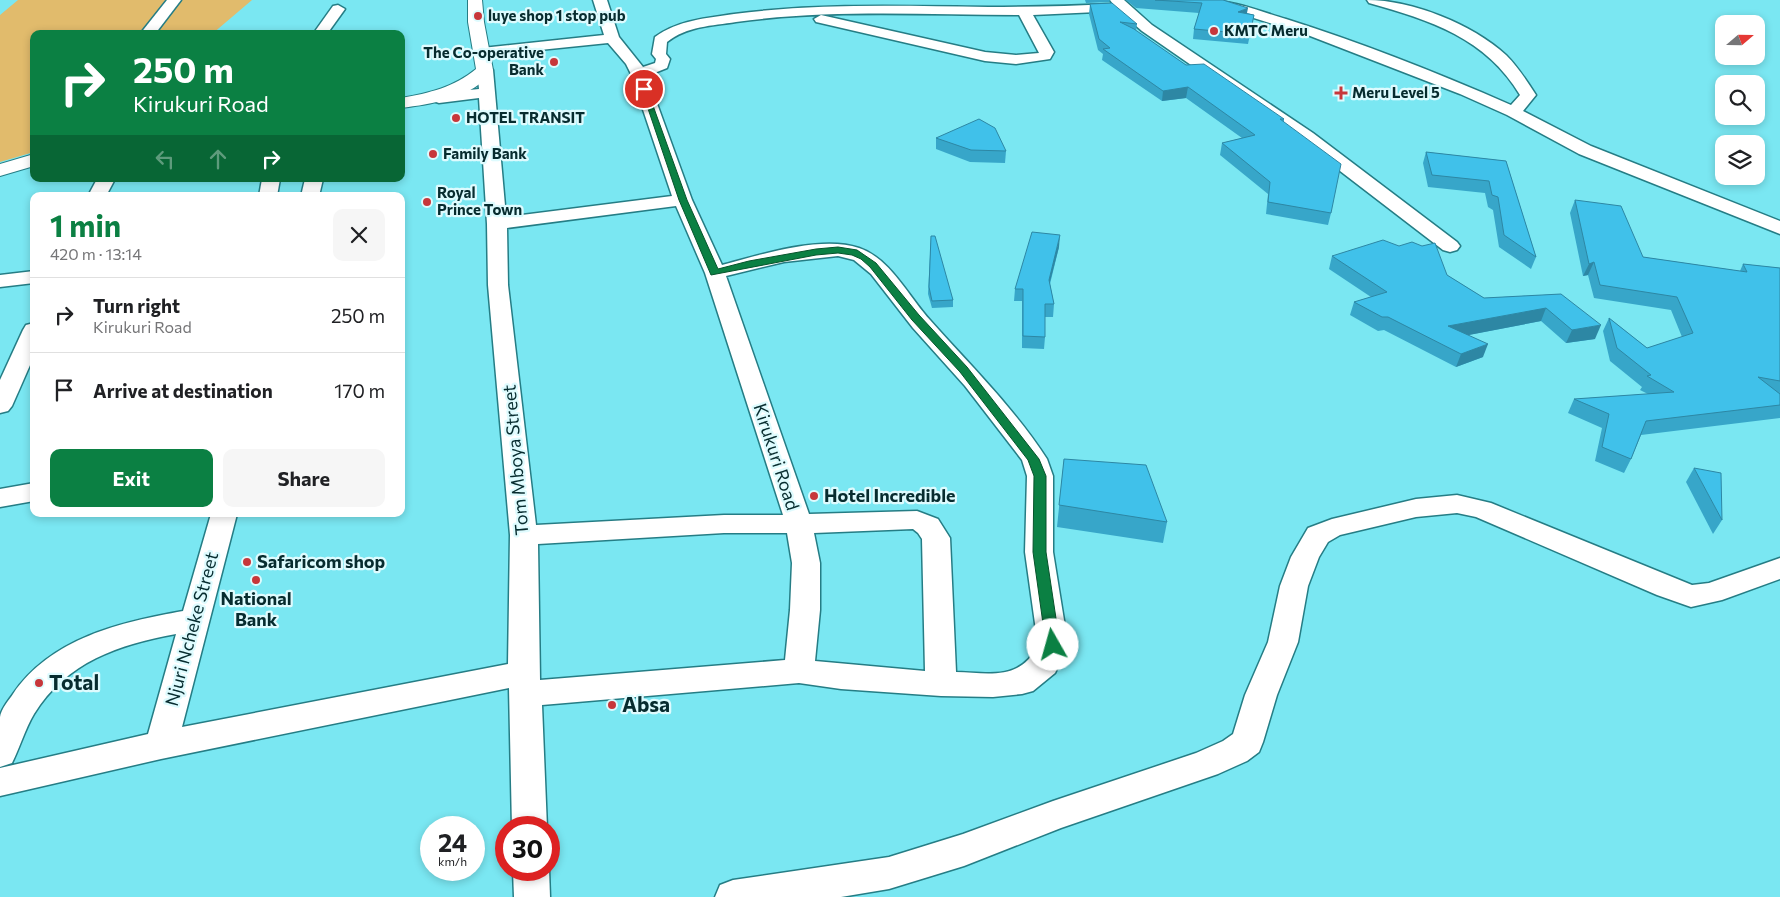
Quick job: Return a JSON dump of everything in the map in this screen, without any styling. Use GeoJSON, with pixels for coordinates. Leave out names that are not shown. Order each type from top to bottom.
{"type":"FeatureCollection","features":[{"type":"Feature","properties":{"kind":"highway"},"geometry":{"type":"LineString","coordinates":[[405,102],[439,98],[464,85],[486,81],[476,22],[475,0]]}},
{"type":"Feature","properties":{"kind":"highway"},"geometry":{"type":"LineString","coordinates":[[0,170],[30,161]]}},
{"type":"Feature","properties":{"kind":"street"},"geometry":{"type":"LineString","coordinates":[[150,30],[174,0]]}},
{"type":"Feature","properties":{"kind":"street","name":"Kirukuri Road"},"geometry":{"type":"LineString","coordinates":[[600,0],[612,38],[633,63],[639,74],[683,200],[715,273],[798,524],[806,563],[805,610],[799,671]]}},
{"type":"Feature","properties":{"kind":"street"},"geometry":{"type":"LineString","coordinates":[[1211,0],[1310,31],[1466,91],[1512,112],[1585,150],[1780,228]]}},
{"type":"Feature","properties":{"kind":"street"},"geometry":{"type":"LineString","coordinates":[[1374,0],[1438,21],[1466,34],[1491,51],[1508,65],[1528,96],[1512,112]]}},
{"type":"Feature","properties":{"kind":"street"},"geometry":{"type":"LineString","coordinates":[[639,74],[662,65],[663,60],[659,54],[660,40],[672,31],[697,24],[752,15],[801,11],[905,9],[1026,12],[1119,4],[1147,28],[1307,137],[1450,246]]}},
{"type":"Feature","properties":{"kind":"street"},"geometry":{"type":"LineString","coordinates":[[323,30],[338,9]]}},
{"type":"Feature","properties":{"kind":"street"},"geometry":{"type":"LineString","coordinates":[[801,11],[810,16],[969,53],[1018,60],[1045,56],[1047,52],[1026,18],[1026,12]]}},
{"type":"Feature","properties":{"kind":"street"},"geometry":{"type":"LineString","coordinates":[[482,52],[612,38]]}},
{"type":"Feature","properties":{"kind":"street","name":"Tom Mboya Street"},"geometry":{"type":"LineString","coordinates":[[486,81],[497,224],[498,285],[524,535],[525,683],[530,816]]}},
{"type":"Feature","properties":{"kind":"street"},"geometry":{"type":"LineString","coordinates":[[497,224],[683,200]]}},
{"type":"Feature","properties":{"kind":"street"},"geometry":{"type":"LineString","coordinates":[[0,782],[161,745],[525,683],[799,671],[841,677],[941,684],[993,685],[1022,682],[1044,665],[1053,645],[1039,552],[1040,476],[1034,459],[964,370],[916,318],[873,265],[864,257],[854,252],[838,250],[816,252],[749,264],[715,273]]}},
{"type":"Feature","properties":{"kind":"street"},"geometry":{"type":"LineString","coordinates":[[3,284],[30,278]]}},
{"type":"Feature","properties":{"kind":"street"},"geometry":{"type":"LineString","coordinates":[[0,406],[30,339]]}},
{"type":"Feature","properties":{"kind":"street"},"geometry":{"type":"LineString","coordinates":[[0,498],[30,493]]}},
{"type":"Feature","properties":{"kind":"street"},"geometry":{"type":"LineString","coordinates":[[733,897],[889,873],[964,850],[1130,789],[1206,764],[1235,751],[1246,742],[1260,695],[1283,642],[1294,586],[1305,557],[1318,535],[1332,528],[1416,508],[1440,505],[1470,505],[1691,596],[1712,593],[1780,568]]}},
{"type":"Feature","properties":{"kind":"street","name":"Njuri Ncheke Street"},"geometry":{"type":"LineString","coordinates":[[161,745],[223,517]]}},
{"type":"Feature","properties":{"kind":"street"},"geometry":{"type":"LineString","coordinates":[[524,535],[724,524],[798,524],[917,520],[928,526],[936,538],[941,684]]}},
{"type":"Feature","properties":{"kind":"street"},"geometry":{"type":"LineString","coordinates":[[0,753],[18,715],[39,683],[64,665],[97,644],[132,633],[194,620]]}},
{"type":"Feature","properties":{"kind":"street"},"geometry":{"type":"LineString","coordinates":[[531,881],[532,897]]}},
{"type":"Feature","properties":{"kind":"shaded area"},"geometry":{"type":"Polygon","coordinates":[[[18,0],[252,0],[217,30],[30,30],[30,153],[0,162],[0,15],[18,0]]]}},
{"type":"Feature","properties":{"kind":"building"},"geometry":{"type":"Polygon","coordinates":[[[1155,0],[1223,0],[1248,8],[1238,12],[1254,15],[1250,34],[1194,29],[1202,3],[1155,0]]]}},
{"type":"Feature","properties":{"kind":"building"},"geometry":{"type":"Polygon","coordinates":[[[1112,3],[1137,24],[1120,22],[1134,29],[1186,65],[1204,64],[1284,119],[1280,119],[1341,164],[1331,213],[1268,202],[1270,182],[1222,143],[1255,135],[1188,87],[1163,91],[1103,49],[1110,48],[1099,39],[1090,4],[1112,3]]]}},
{"type":"Feature","properties":{"kind":"building"},"geometry":{"type":"Polygon","coordinates":[[[979,119],[995,128],[1006,151],[971,150],[936,138],[979,119]]]}},
{"type":"Feature","properties":{"kind":"building"},"geometry":{"type":"Polygon","coordinates":[[[1426,152],[1506,161],[1536,257],[1504,235],[1498,197],[1492,195],[1489,181],[1432,175],[1426,152]]]}},
{"type":"Feature","properties":{"kind":"building"},"geometry":{"type":"Polygon","coordinates":[[[1575,200],[1621,206],[1643,257],[1747,272],[1743,264],[1780,268],[1780,381],[1758,377],[1780,394],[1780,405],[1646,421],[1631,459],[1602,447],[1609,414],[1574,399],[1674,392],[1647,376],[1651,375],[1617,348],[1609,318],[1647,348],[1693,333],[1677,297],[1600,285],[1594,262],[1589,264],[1575,200]]]}},
{"type":"Feature","properties":{"kind":"building"},"geometry":{"type":"Polygon","coordinates":[[[1032,232],[1060,235],[1049,280],[1054,304],[1045,304],[1045,337],[1023,336],[1023,289],[1015,289],[1032,232]]]}},
{"type":"Feature","properties":{"kind":"building"},"geometry":{"type":"Polygon","coordinates":[[[931,236],[935,236],[953,300],[932,301],[929,287],[931,236]]]}},
{"type":"Feature","properties":{"kind":"building"},"geometry":{"type":"Polygon","coordinates":[[[1383,240],[1399,246],[1412,242],[1422,246],[1435,243],[1447,275],[1484,298],[1561,294],[1601,325],[1572,330],[1546,308],[1448,326],[1488,344],[1461,354],[1354,302],[1387,292],[1332,256],[1383,240]]]}},
{"type":"Feature","properties":{"kind":"building"},"geometry":{"type":"Polygon","coordinates":[[[1064,459],[1146,465],[1167,522],[1059,505],[1064,459]]]}},
{"type":"Feature","properties":{"kind":"building"},"geometry":{"type":"Polygon","coordinates":[[[1694,468],[1721,473],[1722,520],[1694,468]]]}},
{"type":"Feature","properties":{"kind":"place","name":"luye shop 1 stop pub"},"geometry":{"type":"Point","coordinates":[478,16]}},
{"type":"Feature","properties":{"kind":"place","name":"KMTC Meru"},"geometry":{"type":"Point","coordinates":[1214,31]}},
{"type":"Feature","properties":{"kind":"place","name":"The Co-operative Bank"},"geometry":{"type":"Point","coordinates":[554,62]}},
{"type":"Feature","properties":{"kind":"place","name":"Meru Level 5"},"geometry":{"type":"Point","coordinates":[1341,93]}},
{"type":"Feature","properties":{"kind":"place","name":"HOTEL TRANSIT"},"geometry":{"type":"Point","coordinates":[456,118]}},
{"type":"Feature","properties":{"kind":"place","name":"Family Bank"},"geometry":{"type":"Point","coordinates":[433,154]}},
{"type":"Feature","properties":{"kind":"place","name":"Royal Prince Town"},"geometry":{"type":"Point","coordinates":[427,202]}},
{"type":"Feature","properties":{"kind":"place","name":"Hotel Incredible"},"geometry":{"type":"Point","coordinates":[814,496]}},
{"type":"Feature","properties":{"kind":"place","name":"Safaricom shop"},"geometry":{"type":"Point","coordinates":[247,562]}},
{"type":"Feature","properties":{"kind":"place","name":"National Bank"},"geometry":{"type":"Point","coordinates":[256,580]}},
{"type":"Feature","properties":{"kind":"place","name":"Total"},"geometry":{"type":"Point","coordinates":[39,683]}},
{"type":"Feature","properties":{"kind":"place","name":"Absa"},"geometry":{"type":"Point","coordinates":[612,705]}},
{"type":"Feature","properties":{"kind":"route"},"geometry":{"type":"LineString","coordinates":[[644,89],[683,200],[715,273],[749,264],[816,252],[838,250],[854,252],[864,257],[964,370],[1034,459],[1040,476],[1039,552],[1053,645]]}}]}
